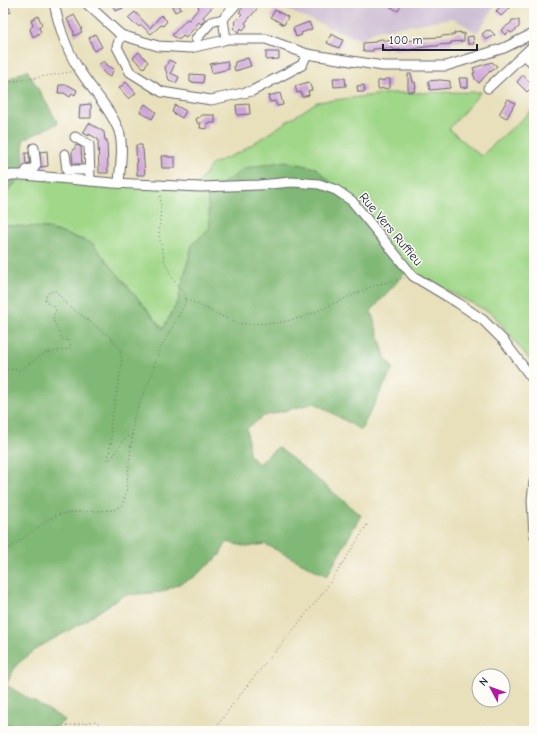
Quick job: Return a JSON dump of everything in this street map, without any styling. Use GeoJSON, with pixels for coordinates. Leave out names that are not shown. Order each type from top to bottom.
{"type":"FeatureCollection","features":[{"type":"Feature","properties":{"kind":"street"},"geometry":{"type":"LineString","coordinates":[[54,3],[57,18],[79,69],[106,107],[119,132],[121,153],[119,183]]}},
{"type":"Feature","properties":{"kind":"street"},"geometry":{"type":"LineString","coordinates":[[86,3],[121,35],[158,46],[190,48],[226,39],[266,39],[307,54],[383,66],[446,66],[504,48],[534,34]]}},
{"type":"Feature","properties":{"kind":"street"},"geometry":{"type":"LineString","coordinates":[[196,39],[211,22],[223,19],[236,3]]}},
{"type":"Feature","properties":{"kind":"street"},"geometry":{"type":"LineString","coordinates":[[223,19],[226,39]]}},
{"type":"Feature","properties":{"kind":"street"},"geometry":{"type":"LineString","coordinates":[[121,35],[117,47],[130,72],[162,92],[211,100],[252,91],[302,65],[307,54]]}},
{"type":"Feature","properties":{"kind":"street"},"geometry":{"type":"LineString","coordinates":[[488,88],[534,45]]}},
{"type":"Feature","properties":{"kind":"street"},"geometry":{"type":"LineString","coordinates":[[524,55],[534,64]]}},
{"type":"Feature","properties":{"kind":"street"},"geometry":{"type":"LineString","coordinates":[[76,137],[89,144],[90,180]]}},
{"type":"Feature","properties":{"kind":"street"},"geometry":{"type":"LineString","coordinates":[[24,175],[27,170],[34,168],[36,165],[34,148]]}},
{"type":"Feature","properties":{"kind":"street"},"geometry":{"type":"LineString","coordinates":[[65,154],[67,170],[89,170]]}},
{"type":"Feature","properties":{"kind":"street","name":"Rue Vers Ruffieu"},"geometry":{"type":"LineString","coordinates":[[3,178],[10,175],[24,175],[119,183],[200,187],[259,185],[292,182],[319,184],[336,190],[352,201],[413,276],[483,320],[504,341],[534,381]]}},
{"type":"Feature","properties":{"kind":"street"},"geometry":{"type":"LineString","coordinates":[[534,482],[532,500],[534,535]]}},
{"type":"Feature","properties":{"kind":"path"},"geometry":{"type":"LineString","coordinates":[[3,84],[79,69]]}},
{"type":"Feature","properties":{"kind":"path"},"geometry":{"type":"LineString","coordinates":[[3,553],[50,518],[64,513],[114,510],[122,505],[126,493],[134,417],[152,374],[159,351],[185,304],[186,299],[183,292],[176,284],[166,263],[159,235],[161,195],[157,185]]}},
{"type":"Feature","properties":{"kind":"path"},"geometry":{"type":"LineString","coordinates":[[186,299],[236,323],[276,323],[304,317],[375,285],[413,276]]}},
{"type":"Feature","properties":{"kind":"path"},"geometry":{"type":"LineString","coordinates":[[3,369],[20,370],[45,353],[69,349],[71,344],[70,340],[61,338],[54,322],[53,316],[56,310],[55,307],[47,303],[45,298],[48,293],[54,290],[59,294],[64,302],[111,338],[120,348],[122,363],[110,427],[112,435],[108,460],[112,458],[126,437],[132,435]]}},
{"type":"Feature","properties":{"kind":"path"},"geometry":{"type":"LineString","coordinates":[[214,731],[261,669],[319,598],[342,566],[368,522]]}},
{"type":"Feature","properties":{"kind":"path"},"geometry":{"type":"LineString","coordinates":[[3,725],[12,727],[60,728],[96,721],[107,731]]}},
{"type":"Feature","properties":{"kind":"shaded area"},"geometry":{"type":"Polygon","coordinates":[[[276,3],[497,3],[477,33],[453,18],[375,31],[361,40],[274,5],[276,3]]]}},
{"type":"Feature","properties":{"kind":"green space"},"geometry":{"type":"Polygon","coordinates":[[[27,70],[58,123],[23,140],[24,172],[3,197],[3,82],[27,70]]]}},
{"type":"Feature","properties":{"kind":"green space"},"geometry":{"type":"Polygon","coordinates":[[[481,92],[449,129],[481,156],[534,108],[534,365],[493,314],[415,274],[210,228],[192,245],[178,301],[163,329],[92,243],[47,228],[3,225],[3,198],[22,175],[196,187],[212,164],[240,152],[317,102],[392,93],[481,92]]]}},
{"type":"Feature","properties":{"kind":"green space"},"geometry":{"type":"Polygon","coordinates":[[[285,161],[316,168],[345,196],[405,273],[371,311],[385,357],[393,368],[361,430],[315,403],[264,416],[247,428],[249,454],[258,464],[278,447],[361,515],[327,576],[265,544],[247,547],[227,542],[219,556],[194,577],[162,592],[124,595],[80,624],[39,647],[16,665],[6,685],[65,720],[51,731],[3,731],[3,225],[47,228],[92,243],[163,329],[178,301],[192,245],[210,228],[207,194],[246,168],[285,161]]]}},
{"type":"Feature","properties":{"kind":"building"},"geometry":{"type":"Polygon","coordinates":[[[3,3],[7,3],[11,12],[3,15],[3,3]]]}},
{"type":"Feature","properties":{"kind":"building"},"geometry":{"type":"Polygon","coordinates":[[[112,3],[121,3],[123,8],[115,11],[112,3]]]}},
{"type":"Feature","properties":{"kind":"building"},"geometry":{"type":"Polygon","coordinates":[[[170,3],[178,3],[181,9],[175,12],[170,3]]]}},
{"type":"Feature","properties":{"kind":"building"},"geometry":{"type":"Polygon","coordinates":[[[201,3],[216,3],[203,17],[205,19],[201,24],[199,22],[186,38],[183,36],[180,39],[177,39],[172,35],[187,19],[189,20],[199,8],[198,6],[201,3]]]}},
{"type":"Feature","properties":{"kind":"building"},"geometry":{"type":"Polygon","coordinates":[[[247,3],[262,3],[245,23],[247,25],[243,30],[241,28],[239,32],[233,28],[236,24],[234,22],[242,14],[239,12],[247,3]]]}},
{"type":"Feature","properties":{"kind":"building"},"geometry":{"type":"Polygon","coordinates":[[[384,3],[403,3],[398,11],[384,3]]]}},
{"type":"Feature","properties":{"kind":"building"},"geometry":{"type":"Polygon","coordinates":[[[504,3],[515,3],[501,16],[496,11],[504,3]]]}},
{"type":"Feature","properties":{"kind":"building"},"geometry":{"type":"Polygon","coordinates":[[[275,10],[288,17],[284,25],[271,17],[275,10]]]}},
{"type":"Feature","properties":{"kind":"building"},"geometry":{"type":"Polygon","coordinates":[[[135,12],[150,28],[161,15],[167,21],[163,26],[161,25],[151,34],[141,25],[139,27],[128,18],[135,12]]]}},
{"type":"Feature","properties":{"kind":"building"},"geometry":{"type":"Polygon","coordinates":[[[74,15],[82,29],[80,29],[82,32],[74,36],[74,32],[67,19],[74,15]]]}},
{"type":"Feature","properties":{"kind":"building"},"geometry":{"type":"Polygon","coordinates":[[[38,16],[42,24],[39,28],[41,32],[33,37],[30,29],[33,25],[31,20],[38,16]]]}},
{"type":"Feature","properties":{"kind":"building"},"geometry":{"type":"Polygon","coordinates":[[[512,20],[519,20],[519,27],[511,33],[509,31],[505,35],[501,30],[511,23],[512,20]]]}},
{"type":"Feature","properties":{"kind":"building"},"geometry":{"type":"Polygon","coordinates":[[[309,22],[312,29],[301,33],[302,35],[296,37],[293,28],[309,22]]]}},
{"type":"Feature","properties":{"kind":"building"},"geometry":{"type":"Polygon","coordinates":[[[487,30],[490,30],[495,35],[486,40],[482,34],[487,30]]]}},
{"type":"Feature","properties":{"kind":"building"},"geometry":{"type":"Polygon","coordinates":[[[461,32],[461,34],[464,33],[464,41],[451,42],[451,44],[406,50],[393,50],[393,48],[389,48],[363,51],[363,43],[376,42],[376,40],[395,40],[395,42],[441,37],[454,35],[454,33],[461,32]]]}},
{"type":"Feature","properties":{"kind":"building"},"geometry":{"type":"Polygon","coordinates":[[[95,34],[102,47],[94,51],[89,38],[95,34]]]}},
{"type":"Feature","properties":{"kind":"building"},"geometry":{"type":"Polygon","coordinates":[[[331,34],[343,40],[339,48],[327,43],[331,34]]]}},
{"type":"Feature","properties":{"kind":"building"},"geometry":{"type":"Polygon","coordinates":[[[473,36],[474,44],[468,44],[467,37],[473,36]]]}},
{"type":"Feature","properties":{"kind":"building"},"geometry":{"type":"Polygon","coordinates":[[[139,52],[148,62],[144,68],[133,58],[139,52]]]}},
{"type":"Feature","properties":{"kind":"building"},"geometry":{"type":"Polygon","coordinates":[[[266,52],[279,52],[279,59],[266,60],[266,52]]]}},
{"type":"Feature","properties":{"kind":"building"},"geometry":{"type":"Polygon","coordinates":[[[248,58],[251,66],[235,71],[235,62],[248,58]]]}},
{"type":"Feature","properties":{"kind":"building"},"geometry":{"type":"Polygon","coordinates":[[[169,60],[175,63],[171,73],[179,77],[176,83],[169,80],[165,68],[169,60]]]}},
{"type":"Feature","properties":{"kind":"building"},"geometry":{"type":"Polygon","coordinates":[[[104,61],[108,66],[114,69],[110,77],[105,74],[98,65],[104,61]]]}},
{"type":"Feature","properties":{"kind":"building"},"geometry":{"type":"Polygon","coordinates":[[[227,61],[229,69],[212,73],[210,64],[227,61]]]}},
{"type":"Feature","properties":{"kind":"building"},"geometry":{"type":"Polygon","coordinates":[[[492,62],[497,66],[479,83],[475,79],[473,68],[492,62]]]}},
{"type":"Feature","properties":{"kind":"building"},"geometry":{"type":"Polygon","coordinates":[[[190,74],[204,75],[203,83],[190,82],[190,74]]]}},
{"type":"Feature","properties":{"kind":"building"},"geometry":{"type":"Polygon","coordinates":[[[408,74],[411,74],[413,82],[415,82],[415,91],[408,92],[408,74]]]}},
{"type":"Feature","properties":{"kind":"building"},"geometry":{"type":"Polygon","coordinates":[[[523,75],[533,86],[527,92],[517,82],[523,75]]]}},
{"type":"Feature","properties":{"kind":"building"},"geometry":{"type":"Polygon","coordinates":[[[333,78],[345,78],[346,86],[334,87],[333,78]]]}},
{"type":"Feature","properties":{"kind":"building"},"geometry":{"type":"Polygon","coordinates":[[[459,78],[468,78],[468,87],[461,88],[459,78]]]}},
{"type":"Feature","properties":{"kind":"building"},"geometry":{"type":"Polygon","coordinates":[[[390,79],[390,88],[378,89],[378,81],[390,79]]]}},
{"type":"Feature","properties":{"kind":"building"},"geometry":{"type":"Polygon","coordinates":[[[428,81],[450,81],[450,88],[430,90],[428,81]]]}},
{"type":"Feature","properties":{"kind":"building"},"geometry":{"type":"Polygon","coordinates":[[[126,82],[136,93],[129,99],[119,88],[126,82]]]}},
{"type":"Feature","properties":{"kind":"building"},"geometry":{"type":"Polygon","coordinates":[[[309,82],[312,90],[308,91],[309,95],[302,97],[301,92],[297,93],[295,86],[309,82]]]}},
{"type":"Feature","properties":{"kind":"building"},"geometry":{"type":"Polygon","coordinates":[[[59,85],[68,85],[77,90],[75,95],[72,93],[70,97],[64,93],[58,93],[59,85]]]}},
{"type":"Feature","properties":{"kind":"building"},"geometry":{"type":"Polygon","coordinates":[[[364,85],[365,92],[358,92],[357,86],[364,85]]]}},
{"type":"Feature","properties":{"kind":"building"},"geometry":{"type":"Polygon","coordinates":[[[280,93],[283,105],[277,106],[275,101],[270,102],[268,96],[280,93]]]}},
{"type":"Feature","properties":{"kind":"building"},"geometry":{"type":"Polygon","coordinates":[[[508,99],[515,103],[507,118],[499,114],[508,99]]]}},
{"type":"Feature","properties":{"kind":"building"},"geometry":{"type":"Polygon","coordinates":[[[91,104],[91,118],[79,118],[80,105],[91,104]]]}},
{"type":"Feature","properties":{"kind":"building"},"geometry":{"type":"Polygon","coordinates":[[[145,104],[156,112],[152,119],[140,112],[145,104]]]}},
{"type":"Feature","properties":{"kind":"building"},"geometry":{"type":"Polygon","coordinates":[[[249,104],[250,114],[237,115],[236,105],[249,104]]]}},
{"type":"Feature","properties":{"kind":"building"},"geometry":{"type":"Polygon","coordinates":[[[175,105],[186,111],[182,118],[172,112],[175,105]]]}},
{"type":"Feature","properties":{"kind":"building"},"geometry":{"type":"Polygon","coordinates":[[[201,115],[215,115],[215,123],[207,123],[207,129],[200,128],[201,122],[198,124],[196,119],[201,115]]]}},
{"type":"Feature","properties":{"kind":"building"},"geometry":{"type":"Polygon","coordinates":[[[89,123],[104,132],[105,140],[107,140],[108,173],[99,173],[98,139],[89,134],[89,136],[83,133],[89,123]]]}},
{"type":"Feature","properties":{"kind":"building"},"geometry":{"type":"Polygon","coordinates":[[[76,145],[81,147],[82,164],[73,164],[72,153],[76,145]]]}},
{"type":"Feature","properties":{"kind":"building"},"geometry":{"type":"Polygon","coordinates":[[[136,145],[142,145],[145,175],[137,175],[136,145]]]}},
{"type":"Feature","properties":{"kind":"building"},"geometry":{"type":"Polygon","coordinates":[[[47,151],[48,166],[41,167],[40,152],[47,151]]]}},
{"type":"Feature","properties":{"kind":"building"},"geometry":{"type":"Polygon","coordinates":[[[25,153],[29,153],[30,163],[26,164],[25,153]]]}},
{"type":"Feature","properties":{"kind":"building"},"geometry":{"type":"Polygon","coordinates":[[[161,156],[175,157],[175,168],[162,168],[161,156]]]}}]}
